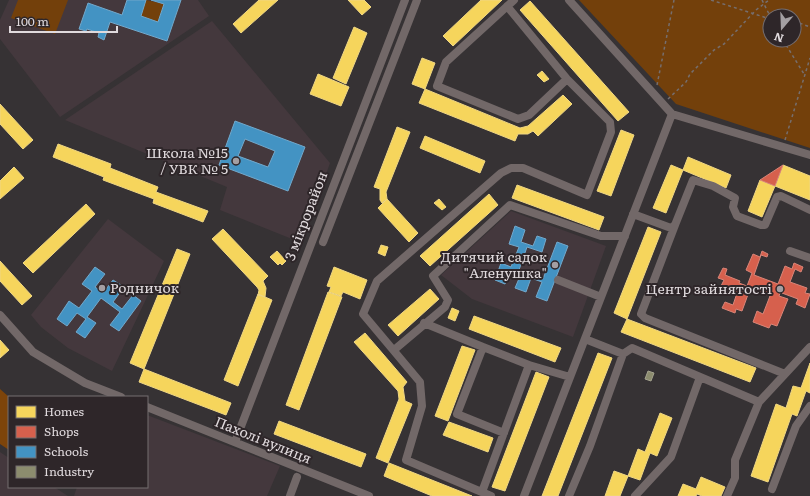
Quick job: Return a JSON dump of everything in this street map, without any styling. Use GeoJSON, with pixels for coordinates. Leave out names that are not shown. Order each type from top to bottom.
{"type":"FeatureCollection","features":[{"type":"Feature","properties":{"kind":"street","name":"3 мікрорайон"},"geometry":{"type":"LineString","coordinates":[[234,442],[405,0]]}},
{"type":"Feature","properties":{"kind":"street","name":"3 мікрорайон"},"geometry":{"type":"LineString","coordinates":[[323,242],[418,0]]}},
{"type":"Feature","properties":{"kind":"street"},"geometry":{"type":"LineString","coordinates":[[514,0],[446,62],[438,86],[518,119],[530,115],[567,79]]}},
{"type":"Feature","properties":{"kind":"street"},"geometry":{"type":"LineString","coordinates":[[569,0],[672,114],[810,155]]}},
{"type":"Feature","properties":{"kind":"street"},"geometry":{"type":"LineString","coordinates":[[491,496],[406,460],[422,406],[420,382],[363,314],[377,281],[501,173],[511,168],[523,168],[587,194],[611,132],[610,122],[567,79],[507,6]]}},
{"type":"Feature","properties":{"kind":"street"},"geometry":{"type":"LineString","coordinates":[[524,496],[672,114]]}},
{"type":"Feature","properties":{"kind":"street"},"geometry":{"type":"LineString","coordinates":[[785,374],[645,318],[641,314],[693,180],[730,194],[735,198],[733,207],[737,216],[761,225],[765,225],[777,197],[781,196],[810,210]]}},
{"type":"Feature","properties":{"kind":"street"},"geometry":{"type":"LineString","coordinates":[[394,350],[424,323],[445,307],[448,300],[433,276],[510,205],[601,236],[625,236]]}},
{"type":"Feature","properties":{"kind":"street"},"geometry":{"type":"LineString","coordinates":[[633,214],[671,228],[675,225]]}},
{"type":"Feature","properties":{"kind":"street"},"geometry":{"type":"LineString","coordinates":[[790,251],[810,258]]}},
{"type":"Feature","properties":{"kind":"street"},"geometry":{"type":"LineString","coordinates":[[558,280],[601,297]]}},
{"type":"Feature","properties":{"kind":"street"},"geometry":{"type":"LineString","coordinates":[[0,315],[38,355],[85,382],[119,396]]}},
{"type":"Feature","properties":{"kind":"street"},"geometry":{"type":"LineString","coordinates":[[424,323],[530,365],[570,377]]}},
{"type":"Feature","properties":{"kind":"street"},"geometry":{"type":"LineString","coordinates":[[585,339],[622,354]]}},
{"type":"Feature","properties":{"kind":"street"},"geometry":{"type":"LineString","coordinates":[[483,347],[457,414],[504,433]]}},
{"type":"Feature","properties":{"kind":"street"},"geometry":{"type":"LineString","coordinates":[[727,496],[735,478],[735,460],[758,402],[810,347]]}},
{"type":"Feature","properties":{"kind":"street"},"geometry":{"type":"LineString","coordinates":[[569,496],[590,446],[622,354],[632,348],[758,402]]}},
{"type":"Feature","properties":{"kind":"street"},"geometry":{"type":"LineString","coordinates":[[482,492],[530,365]]}},
{"type":"Feature","properties":{"kind":"street"},"geometry":{"type":"LineString","coordinates":[[635,496],[671,457],[700,377]]}},
{"type":"Feature","properties":{"kind":"street"},"geometry":{"type":"LineString","coordinates":[[772,489],[796,426],[810,406]]}},
{"type":"Feature","properties":{"kind":"street","name":"Пахолі вулиця"},"geometry":{"type":"LineString","coordinates":[[148,407],[369,496]]}},
{"type":"Feature","properties":{"kind":"street"},"geometry":{"type":"LineString","coordinates":[[290,496],[297,477]]}},
{"type":"Feature","properties":{"kind":"path"},"geometry":{"type":"LineString","coordinates":[[657,85],[674,0]]}},
{"type":"Feature","properties":{"kind":"path"},"geometry":{"type":"LineString","coordinates":[[711,0],[762,16]]}},
{"type":"Feature","properties":{"kind":"path"},"geometry":{"type":"LineString","coordinates":[[668,99],[686,82],[690,74],[703,61],[724,44],[756,10],[769,0]]}},
{"type":"Feature","properties":{"kind":"path"},"geometry":{"type":"LineString","coordinates":[[788,48],[805,75]]}},
{"type":"Feature","properties":{"kind":"path"},"geometry":{"type":"LineString","coordinates":[[782,147],[810,58]]}},
{"type":"Feature","properties":{"kind":"shaded area"},"geometry":{"type":"Polygon","coordinates":[[[9,0],[198,0],[209,16],[60,117],[0,39],[0,20],[9,0]]]}},
{"type":"Feature","properties":{"kind":"shaded area"},"geometry":{"type":"Polygon","coordinates":[[[18,0],[68,0],[55,34],[11,18],[18,0]]]}},
{"type":"Feature","properties":{"kind":"shaded area"},"geometry":{"type":"Polygon","coordinates":[[[146,0],[164,4],[158,22],[141,16],[146,0]]]}},
{"type":"Feature","properties":{"kind":"shaded area"},"geometry":{"type":"Polygon","coordinates":[[[579,0],[810,0],[810,148],[676,104],[579,0]]]}},
{"type":"Feature","properties":{"kind":"shaded area"},"geometry":{"type":"Polygon","coordinates":[[[212,21],[330,163],[302,243],[220,210],[227,187],[65,120],[212,21]]]}},
{"type":"Feature","properties":{"kind":"shaded area"},"geometry":{"type":"Polygon","coordinates":[[[511,211],[606,246],[573,337],[472,299],[441,275],[511,211]]]}},
{"type":"Feature","properties":{"kind":"shaded area","name":"Родничок"},"geometry":{"type":"Polygon","coordinates":[[[108,219],[164,261],[112,371],[68,348],[41,327],[31,315],[108,219]]]}},
{"type":"Feature","properties":{"kind":"shaded area"},"geometry":{"type":"Polygon","coordinates":[[[0,389],[8,396],[8,449],[0,444],[0,389]]]}},
{"type":"Feature","properties":{"kind":"shaded area"},"geometry":{"type":"Polygon","coordinates":[[[148,415],[280,466],[267,496],[74,496],[77,488],[148,488],[148,415]]]}},
{"type":"Feature","properties":{"kind":"shaded area"},"geometry":{"type":"Polygon","coordinates":[[[0,452],[8,457],[8,488],[56,488],[68,496],[0,496],[0,452]]]}},
{"type":"Feature","properties":{"kind":"building: Homes"},"geometry":{"type":"Polygon","coordinates":[[[259,0],[278,0],[241,33],[233,24],[259,0]]]}},
{"type":"Feature","properties":{"kind":"building: Homes"},"geometry":{"type":"Polygon","coordinates":[[[348,0],[364,0],[371,7],[362,15],[348,0]]]}},
{"type":"Feature","properties":{"kind":"building: Homes"},"geometry":{"type":"Polygon","coordinates":[[[481,0],[502,0],[453,46],[443,36],[481,0]]]}},
{"type":"Feature","properties":{"kind":"building: Homes"},"geometry":{"type":"Polygon","coordinates":[[[530,1],[629,112],[618,121],[520,10],[530,1]]]}},
{"type":"Feature","properties":{"kind":"building: Homes"},"geometry":{"type":"Polygon","coordinates":[[[354,27],[367,33],[346,84],[333,78],[354,27]]]}},
{"type":"Feature","properties":{"kind":"building: Homes"},"geometry":{"type":"Polygon","coordinates":[[[422,58],[435,63],[425,89],[412,84],[422,58]]]}},
{"type":"Feature","properties":{"kind":"building: Homes"},"geometry":{"type":"Polygon","coordinates":[[[542,71],[549,79],[544,82],[537,75],[542,71]]]}},
{"type":"Feature","properties":{"kind":"building: Homes"},"geometry":{"type":"Polygon","coordinates":[[[318,74],[349,87],[341,106],[310,94],[318,74]]]}},
{"type":"Feature","properties":{"kind":"building: Homes"},"geometry":{"type":"Polygon","coordinates":[[[425,89],[520,128],[528,126],[563,95],[572,104],[538,136],[533,131],[528,134],[518,134],[515,141],[419,103],[425,89]]]}},
{"type":"Feature","properties":{"kind":"building: Homes"},"geometry":{"type":"Polygon","coordinates":[[[0,104],[33,140],[23,149],[0,124],[0,104]]]}},
{"type":"Feature","properties":{"kind":"building: Homes"},"geometry":{"type":"Polygon","coordinates":[[[397,127],[410,132],[386,192],[387,199],[382,203],[380,200],[380,189],[374,187],[397,127]]]}},
{"type":"Feature","properties":{"kind":"building: Homes"},"geometry":{"type":"Polygon","coordinates":[[[621,130],[634,135],[611,196],[597,191],[621,130]]]}},
{"type":"Feature","properties":{"kind":"building: Homes"},"geometry":{"type":"Polygon","coordinates":[[[425,136],[485,161],[480,173],[420,148],[425,136]]]}},
{"type":"Feature","properties":{"kind":"building: Homes"},"geometry":{"type":"Polygon","coordinates":[[[58,144],[111,164],[110,168],[158,187],[156,192],[208,211],[203,222],[153,203],[154,199],[103,180],[104,177],[53,157],[58,144]]]}},
{"type":"Feature","properties":{"kind":"building: Homes"},"geometry":{"type":"Polygon","coordinates":[[[688,157],[731,175],[726,188],[683,170],[688,157]]]}},
{"type":"Feature","properties":{"kind":"building: Homes"},"geometry":{"type":"Polygon","coordinates":[[[671,165],[683,170],[666,213],[653,208],[671,165]]]}},
{"type":"Feature","properties":{"kind":"building: Homes"},"geometry":{"type":"Polygon","coordinates":[[[783,165],[810,176],[810,200],[775,186],[783,165]]]}},
{"type":"Feature","properties":{"kind":"building: Homes"},"geometry":{"type":"Polygon","coordinates":[[[14,167],[24,178],[0,199],[0,181],[14,167]]]}},
{"type":"Feature","properties":{"kind":"building: Homes"},"geometry":{"type":"Polygon","coordinates":[[[760,180],[775,186],[762,217],[748,211],[760,180]]]}},
{"type":"Feature","properties":{"kind":"building: Homes"},"geometry":{"type":"Polygon","coordinates":[[[517,185],[604,217],[599,230],[512,198],[517,185]]]}},
{"type":"Feature","properties":{"kind":"building: Homes"},"geometry":{"type":"Polygon","coordinates":[[[489,194],[498,205],[430,266],[420,256],[489,194]]]}},
{"type":"Feature","properties":{"kind":"building: Homes"},"geometry":{"type":"Polygon","coordinates":[[[387,199],[418,233],[409,242],[378,208],[387,199]]]}},
{"type":"Feature","properties":{"kind":"building: Homes"},"geometry":{"type":"Polygon","coordinates":[[[439,199],[446,207],[442,210],[434,203],[439,199]]]}},
{"type":"Feature","properties":{"kind":"building: Homes"},"geometry":{"type":"Polygon","coordinates":[[[86,204],[95,214],[33,273],[23,263],[86,204]]]}},
{"type":"Feature","properties":{"kind":"building: Homes"},"geometry":{"type":"Polygon","coordinates":[[[648,227],[661,232],[627,319],[614,313],[648,227]]]}},
{"type":"Feature","properties":{"kind":"building: Homes"},"geometry":{"type":"Polygon","coordinates":[[[223,229],[268,276],[263,281],[266,288],[265,297],[258,295],[259,290],[257,287],[212,239],[223,229]]]}},
{"type":"Feature","properties":{"kind":"building: Homes"},"geometry":{"type":"Polygon","coordinates":[[[381,245],[388,247],[385,256],[378,253],[381,245]]]}},
{"type":"Feature","properties":{"kind":"building: Homes"},"geometry":{"type":"Polygon","coordinates":[[[177,249],[190,254],[144,369],[130,363],[177,249]]]}},
{"type":"Feature","properties":{"kind":"building: Homes"},"geometry":{"type":"Polygon","coordinates":[[[277,251],[286,261],[282,265],[280,263],[278,265],[270,257],[277,251]]]}},
{"type":"Feature","properties":{"kind":"building: Homes"},"geometry":{"type":"Polygon","coordinates":[[[0,261],[32,296],[22,305],[0,281],[0,261]]]}},
{"type":"Feature","properties":{"kind":"building: Homes"},"geometry":{"type":"Polygon","coordinates":[[[334,267],[367,280],[360,299],[343,292],[341,296],[329,292],[331,287],[327,286],[334,267]]]}},
{"type":"Feature","properties":{"kind":"building: Homes"},"geometry":{"type":"Polygon","coordinates":[[[430,289],[439,299],[398,336],[388,325],[430,289]]]}},
{"type":"Feature","properties":{"kind":"building: Homes"},"geometry":{"type":"Polygon","coordinates":[[[328,292],[342,297],[299,410],[286,405],[328,292]]]}},
{"type":"Feature","properties":{"kind":"building: Homes"},"geometry":{"type":"Polygon","coordinates":[[[258,294],[272,300],[238,386],[224,380],[258,294]]]}},
{"type":"Feature","properties":{"kind":"building: Homes"},"geometry":{"type":"Polygon","coordinates":[[[452,308],[459,311],[455,321],[448,318],[452,308]]]}},
{"type":"Feature","properties":{"kind":"building: Homes"},"geometry":{"type":"Polygon","coordinates":[[[474,316],[561,348],[555,362],[469,329],[474,316]]]}},
{"type":"Feature","properties":{"kind":"building: Homes"},"geometry":{"type":"Polygon","coordinates":[[[627,319],[756,368],[750,382],[621,332],[627,319]]]}},
{"type":"Feature","properties":{"kind":"building: Homes"},"geometry":{"type":"Polygon","coordinates":[[[365,333],[407,382],[403,387],[405,401],[412,404],[388,463],[376,458],[399,399],[398,391],[354,342],[365,333]]]}},
{"type":"Feature","properties":{"kind":"building: Homes"},"geometry":{"type":"Polygon","coordinates":[[[0,340],[9,350],[0,358],[0,340]]]}},
{"type":"Feature","properties":{"kind":"building: Homes"},"geometry":{"type":"Polygon","coordinates":[[[462,346],[475,350],[448,421],[435,416],[462,346]]]}},
{"type":"Feature","properties":{"kind":"building: Homes"},"geometry":{"type":"Polygon","coordinates":[[[598,353],[612,358],[558,496],[542,496],[598,353]]]}},
{"type":"Feature","properties":{"kind":"building: Homes"},"geometry":{"type":"Polygon","coordinates":[[[810,363],[810,393],[806,391],[797,416],[792,414],[768,482],[751,476],[776,404],[786,408],[793,386],[801,388],[810,363]]]}},
{"type":"Feature","properties":{"kind":"building: Homes"},"geometry":{"type":"Polygon","coordinates":[[[144,369],[231,403],[226,415],[139,382],[144,369]]]}},
{"type":"Feature","properties":{"kind":"building: Homes"},"geometry":{"type":"Polygon","coordinates":[[[536,372],[549,377],[505,491],[492,487],[536,372]]]}},
{"type":"Feature","properties":{"kind":"building: Homes"},"geometry":{"type":"Polygon","coordinates":[[[660,413],[672,418],[657,456],[650,453],[640,480],[628,476],[638,449],[645,452],[660,413]]]}},
{"type":"Feature","properties":{"kind":"building: Homes"},"geometry":{"type":"Polygon","coordinates":[[[279,421],[366,454],[361,467],[274,434],[279,421]]]}},
{"type":"Feature","properties":{"kind":"building: Homes"},"geometry":{"type":"Polygon","coordinates":[[[449,422],[493,438],[488,452],[443,435],[449,422]]]}},
{"type":"Feature","properties":{"kind":"building: Homes"},"geometry":{"type":"Polygon","coordinates":[[[389,463],[472,496],[432,496],[384,476],[389,463]]]}},
{"type":"Feature","properties":{"kind":"building: Homes"},"geometry":{"type":"Polygon","coordinates":[[[614,471],[628,476],[620,496],[605,496],[614,471]]]}},
{"type":"Feature","properties":{"kind":"building: Homes"},"geometry":{"type":"Polygon","coordinates":[[[701,477],[725,487],[721,496],[702,496],[697,494],[696,496],[678,496],[683,484],[696,489],[701,477]]]}},
{"type":"Feature","properties":{"kind":"building: Shops"},"geometry":{"type":"Polygon","coordinates":[[[783,165],[775,186],[760,180],[783,165]]]}},
{"type":"Feature","properties":{"kind":"building: Shops","name":"Центр зайнятості"},"geometry":{"type":"Polygon","coordinates":[[[762,251],[768,254],[767,257],[761,255],[754,275],[778,284],[785,266],[792,269],[794,263],[803,267],[801,272],[795,269],[790,282],[807,288],[805,293],[810,294],[805,308],[796,304],[798,299],[782,293],[783,291],[781,290],[779,296],[788,299],[777,326],[771,324],[769,328],[753,322],[757,311],[763,314],[770,296],[750,289],[742,311],[736,309],[735,313],[722,308],[725,302],[733,305],[737,293],[721,286],[724,280],[718,278],[723,268],[727,269],[725,275],[740,281],[739,283],[747,286],[752,273],[746,270],[753,254],[760,257],[762,251]]]}},
{"type":"Feature","properties":{"kind":"building: Schools"},"geometry":{"type":"Polygon","coordinates":[[[127,0],[146,0],[141,16],[158,22],[164,4],[151,0],[181,0],[167,41],[110,22],[104,40],[98,37],[99,33],[87,29],[86,31],[79,29],[88,3],[122,15],[127,0]]]}},
{"type":"Feature","properties":{"kind":"building: Schools","name":"Школа №15 / УВК № 5"},"geometry":{"type":"Polygon","coordinates":[[[235,121],[305,147],[288,191],[219,165],[235,121]],[[245,139],[238,156],[268,167],[275,151],[245,139]]]}},
{"type":"Feature","properties":{"kind":"building: Schools","name":"Дитячий садок \"Аленушка\""},"geometry":{"type":"Polygon","coordinates":[[[515,226],[525,230],[521,242],[533,246],[537,236],[546,239],[542,252],[527,247],[519,270],[543,279],[557,242],[568,246],[547,301],[536,297],[542,282],[531,278],[526,292],[515,288],[521,274],[510,270],[505,284],[495,280],[501,263],[511,267],[519,247],[509,244],[515,226]]]}},
{"type":"Feature","properties":{"kind":"building: Schools"},"geometry":{"type":"Polygon","coordinates":[[[95,267],[105,274],[95,287],[103,293],[113,280],[124,287],[113,302],[122,309],[133,295],[141,301],[119,331],[110,325],[120,312],[101,298],[87,317],[96,323],[85,338],[76,332],[86,319],[77,313],[67,326],[57,319],[69,301],[79,308],[92,291],[82,284],[95,267]]]}},
{"type":"Feature","properties":{"kind":"building: Industry"},"geometry":{"type":"Polygon","coordinates":[[[648,371],[654,373],[651,381],[645,379],[648,371]]]}},
{"type":"Feature","properties":{"kind":"place","name":"Школа №15 / УВК № 5"},"geometry":{"type":"Point","coordinates":[236,161]}},
{"type":"Feature","properties":{"kind":"place","name":"Дитячий садок \"Аленушка\""},"geometry":{"type":"Point","coordinates":[555,265]}},
{"type":"Feature","properties":{"kind":"place","name":"Родничок"},"geometry":{"type":"Point","coordinates":[102,288]}},
{"type":"Feature","properties":{"kind":"place","name":"Центр зайнятості"},"geometry":{"type":"Point","coordinates":[780,289]}}]}
